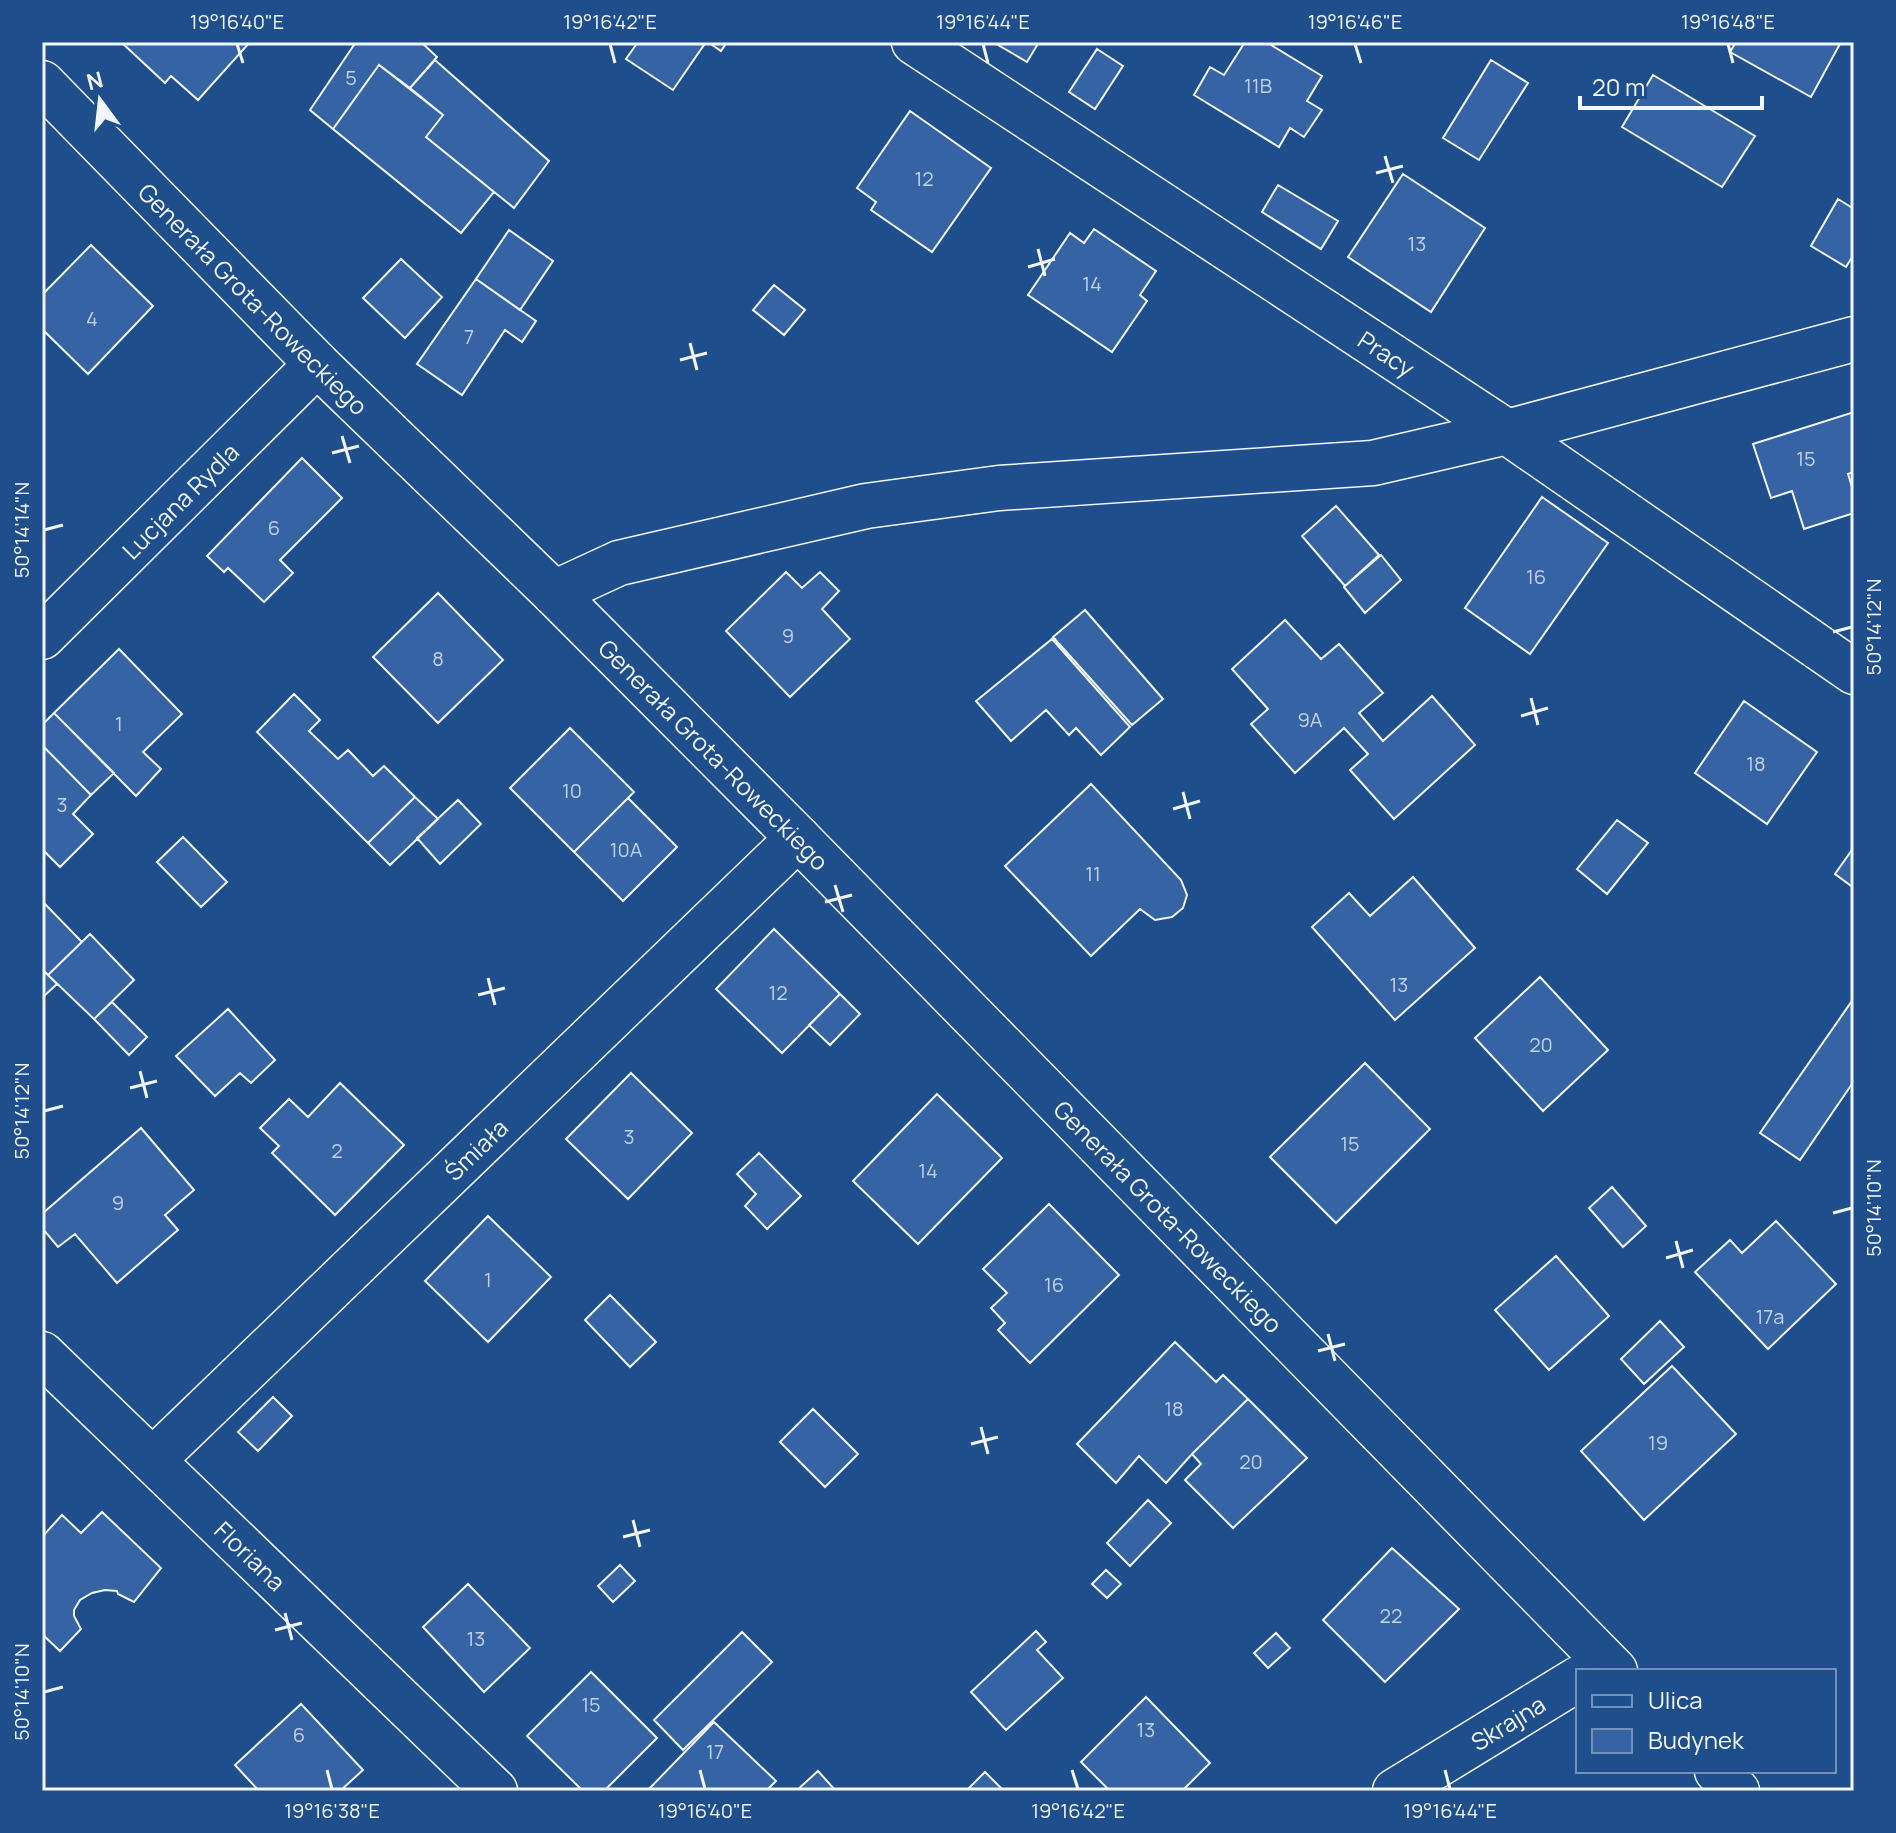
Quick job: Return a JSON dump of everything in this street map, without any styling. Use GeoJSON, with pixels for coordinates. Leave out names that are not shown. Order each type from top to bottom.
{"type":"FeatureCollection","features":[{"type":"Feature","properties":{"kind":"street","name":"Pracy"},"geometry":{"type":"LineString","coordinates":[[914,42],[1507,432],[1854,672]]}},
{"type":"Feature","properties":{"kind":"street","name":"Generała Grota-Roweckiego"},"geometry":{"type":"LineString","coordinates":[[42,83],[317,364],[554,593],[798,838],[1595,1669]]}},
{"type":"Feature","properties":{"kind":"street"},"geometry":{"type":"LineString","coordinates":[[554,593],[619,563],[866,506],[999,488],[1373,463],[1507,432],[1854,339]]}},
{"type":"Feature","properties":{"kind":"street","name":"Lucjana Rydla"},"geometry":{"type":"LineString","coordinates":[[42,637],[317,364]]}},
{"type":"Feature","properties":{"kind":"street","name":"Śmiała"},"geometry":{"type":"LineString","coordinates":[[153,1460],[798,838]]}},
{"type":"Feature","properties":{"kind":"street","name":"Floriana"},"geometry":{"type":"LineString","coordinates":[[42,1354],[495,1791]]}},
{"type":"Feature","properties":{"kind":"street","name":"Skrajna"},"geometry":{"type":"LineString","coordinates":[[1395,1791],[1576,1683]]}},
{"type":"Feature","properties":{"kind":"street"},"geometry":{"type":"LineString","coordinates":[[1719,1773],[1737,1791]]}},
{"type":"Feature","properties":{"kind":"building"},"geometry":{"type":"Polygon","coordinates":[[[121,42],[250,42],[198,100],[171,76],[165,83],[121,42]]]}},
{"type":"Feature","properties":{"kind":"building"},"geometry":{"type":"Polygon","coordinates":[[[356,42],[421,42],[437,57],[410,88],[379,65],[333,129],[310,110],[356,42]]]}},
{"type":"Feature","properties":{"kind":"building"},"geometry":{"type":"Polygon","coordinates":[[[638,42],[706,42],[673,90],[626,59],[638,42]]]}},
{"type":"Feature","properties":{"kind":"building"},"geometry":{"type":"Polygon","coordinates":[[[708,42],[727,42],[721,51],[708,42]]]}},
{"type":"Feature","properties":{"kind":"building"},"geometry":{"type":"Polygon","coordinates":[[[993,42],[1039,42],[1027,62],[993,42]]]}},
{"type":"Feature","properties":{"kind":"building"},"geometry":{"type":"Polygon","coordinates":[[[1245,42],[1266,42],[1322,76],[1307,101],[1322,110],[1304,137],[1290,128],[1279,147],[1194,95],[1210,67],[1224,75],[1245,42]]]}},
{"type":"Feature","properties":{"kind":"building"},"geometry":{"type":"Polygon","coordinates":[[[1736,42],[1841,42],[1811,97],[1730,52],[1736,42]]]}},
{"type":"Feature","properties":{"kind":"building"},"geometry":{"type":"Polygon","coordinates":[[[1097,49],[1123,66],[1095,109],[1069,92],[1097,49]]]}},
{"type":"Feature","properties":{"kind":"building"},"geometry":{"type":"Polygon","coordinates":[[[435,60],[549,161],[514,208],[426,137],[443,115],[410,88],[435,60]]]}},
{"type":"Feature","properties":{"kind":"building"},"geometry":{"type":"Polygon","coordinates":[[[1491,60],[1528,83],[1479,160],[1443,138],[1491,60]]]}},
{"type":"Feature","properties":{"kind":"building"},"geometry":{"type":"Polygon","coordinates":[[[379,65],[443,115],[426,137],[494,192],[461,233],[333,129],[379,65]]]}},
{"type":"Feature","properties":{"kind":"building"},"geometry":{"type":"Polygon","coordinates":[[[1653,75],[1755,136],[1722,187],[1622,127],[1653,75]]]}},
{"type":"Feature","properties":{"kind":"building"},"geometry":{"type":"Polygon","coordinates":[[[910,111],[991,168],[932,252],[871,210],[876,202],[857,188],[910,111]]]}},
{"type":"Feature","properties":{"kind":"building"},"geometry":{"type":"Polygon","coordinates":[[[1403,174],[1485,228],[1431,312],[1348,257],[1403,174]]]}},
{"type":"Feature","properties":{"kind":"building"},"geometry":{"type":"Polygon","coordinates":[[[1278,185],[1338,221],[1321,249],[1262,212],[1278,185]]]}},
{"type":"Feature","properties":{"kind":"building"},"geometry":{"type":"Polygon","coordinates":[[[1838,199],[1854,209],[1854,254],[1846,267],[1811,246],[1838,199]]]}},
{"type":"Feature","properties":{"kind":"building"},"geometry":{"type":"Polygon","coordinates":[[[1094,229],[1156,271],[1140,295],[1147,301],[1112,352],[1028,295],[1070,233],[1084,243],[1094,229]]]}},
{"type":"Feature","properties":{"kind":"building"},"geometry":{"type":"Polygon","coordinates":[[[509,230],[553,261],[520,310],[476,279],[509,230]]]}},
{"type":"Feature","properties":{"kind":"building"},"geometry":{"type":"Polygon","coordinates":[[[91,245],[153,306],[88,374],[42,329],[42,295],[91,245]]]}},
{"type":"Feature","properties":{"kind":"building"},"geometry":{"type":"Polygon","coordinates":[[[401,259],[442,297],[405,338],[363,298],[401,259]]]}},
{"type":"Feature","properties":{"kind":"building"},"geometry":{"type":"Polygon","coordinates":[[[476,279],[536,321],[522,342],[505,330],[462,395],[417,364],[476,279]]]}},
{"type":"Feature","properties":{"kind":"building"},"geometry":{"type":"Polygon","coordinates":[[[774,285],[805,310],[784,335],[753,310],[774,285]]]}},
{"type":"Feature","properties":{"kind":"building"},"geometry":{"type":"Polygon","coordinates":[[[1854,412],[1854,472],[1848,474],[1854,493],[1854,513],[1804,529],[1792,491],[1771,498],[1753,444],[1854,412]]]}},
{"type":"Feature","properties":{"kind":"building"},"geometry":{"type":"Polygon","coordinates":[[[302,458],[342,498],[280,560],[293,573],[264,602],[228,568],[224,572],[207,556],[302,458]]]}},
{"type":"Feature","properties":{"kind":"building"},"geometry":{"type":"Polygon","coordinates":[[[1542,497],[1608,543],[1530,654],[1465,608],[1542,497]]]}},
{"type":"Feature","properties":{"kind":"building"},"geometry":{"type":"Polygon","coordinates":[[[1336,506],[1379,555],[1345,586],[1302,536],[1336,506]]]}},
{"type":"Feature","properties":{"kind":"building"},"geometry":{"type":"Polygon","coordinates":[[[1381,555],[1401,580],[1365,613],[1344,587],[1381,555]]]}},
{"type":"Feature","properties":{"kind":"building"},"geometry":{"type":"Polygon","coordinates":[[[786,572],[802,588],[820,572],[839,591],[822,609],[850,639],[790,697],[726,631],[786,572]]]}},
{"type":"Feature","properties":{"kind":"building"},"geometry":{"type":"Polygon","coordinates":[[[438,593],[503,660],[438,723],[373,657],[438,593]]]}},
{"type":"Feature","properties":{"kind":"building"},"geometry":{"type":"Polygon","coordinates":[[[1085,610],[1163,699],[1132,725],[1053,637],[1085,610]]]}},
{"type":"Feature","properties":{"kind":"building"},"geometry":{"type":"Polygon","coordinates":[[[1285,620],[1321,659],[1339,644],[1383,693],[1359,713],[1383,741],[1432,696],[1475,745],[1394,819],[1350,770],[1368,754],[1344,728],[1295,773],[1251,724],[1268,709],[1232,669],[1285,620]]]}},
{"type":"Feature","properties":{"kind":"building"},"geometry":{"type":"Polygon","coordinates":[[[1052,639],[1130,727],[1101,755],[1076,728],[1069,735],[1046,710],[1011,741],[976,701],[1052,639]]]}},
{"type":"Feature","properties":{"kind":"building"},"geometry":{"type":"Polygon","coordinates":[[[119,649],[182,714],[143,752],[161,769],[136,796],[54,713],[119,649]]]}},
{"type":"Feature","properties":{"kind":"building"},"geometry":{"type":"Polygon","coordinates":[[[294,694],[320,720],[309,731],[338,759],[348,750],[373,776],[384,766],[415,797],[368,843],[257,732],[294,694]]]}},
{"type":"Feature","properties":{"kind":"building"},"geometry":{"type":"Polygon","coordinates":[[[1744,701],[1817,752],[1767,824],[1695,773],[1744,701]]]}},
{"type":"Feature","properties":{"kind":"building"},"geometry":{"type":"Polygon","coordinates":[[[54,713],[114,773],[91,795],[42,745],[42,725],[54,713]]]}},
{"type":"Feature","properties":{"kind":"building"},"geometry":{"type":"Polygon","coordinates":[[[570,728],[634,792],[574,852],[510,788],[570,728]]]}},
{"type":"Feature","properties":{"kind":"building"},"geometry":{"type":"Polygon","coordinates":[[[42,745],[91,795],[73,814],[93,834],[60,867],[42,849],[42,745]]]}},
{"type":"Feature","properties":{"kind":"building"},"geometry":{"type":"Polygon","coordinates":[[[1091,784],[1181,880],[1187,895],[1183,908],[1172,917],[1155,920],[1140,909],[1091,956],[1005,866],[1091,784]]]}},
{"type":"Feature","properties":{"kind":"building"},"geometry":{"type":"Polygon","coordinates":[[[415,797],[438,819],[390,865],[368,843],[415,797]]]}},
{"type":"Feature","properties":{"kind":"building"},"geometry":{"type":"Polygon","coordinates":[[[628,798],[677,847],[623,901],[574,852],[628,798]]]}},
{"type":"Feature","properties":{"kind":"building"},"geometry":{"type":"Polygon","coordinates":[[[458,800],[481,824],[440,864],[417,838],[458,800]]]}},
{"type":"Feature","properties":{"kind":"building"},"geometry":{"type":"Polygon","coordinates":[[[1617,820],[1648,843],[1607,894],[1577,869],[1617,820]]]}},
{"type":"Feature","properties":{"kind":"building"},"geometry":{"type":"Polygon","coordinates":[[[183,837],[227,882],[201,907],[157,862],[183,837]]]}},
{"type":"Feature","properties":{"kind":"building"},"geometry":{"type":"Polygon","coordinates":[[[1854,847],[1854,888],[1835,874],[1854,847]]]}},
{"type":"Feature","properties":{"kind":"building"},"geometry":{"type":"Polygon","coordinates":[[[1413,877],[1475,948],[1395,1020],[1312,927],[1349,893],[1370,916],[1413,877]]]}},
{"type":"Feature","properties":{"kind":"building"},"geometry":{"type":"Polygon","coordinates":[[[42,901],[82,942],[48,975],[42,969],[42,901]]]}},
{"type":"Feature","properties":{"kind":"building"},"geometry":{"type":"Polygon","coordinates":[[[774,929],[840,994],[782,1053],[716,989],[774,929]]]}},
{"type":"Feature","properties":{"kind":"building"},"geometry":{"type":"Polygon","coordinates":[[[90,934],[134,980],[94,1019],[48,975],[90,934]]]}},
{"type":"Feature","properties":{"kind":"building"},"geometry":{"type":"Polygon","coordinates":[[[42,969],[57,984],[42,998],[42,969]]]}},
{"type":"Feature","properties":{"kind":"building"},"geometry":{"type":"Polygon","coordinates":[[[1540,977],[1608,1050],[1543,1111],[1475,1038],[1540,977]]]}},
{"type":"Feature","properties":{"kind":"building"},"geometry":{"type":"Polygon","coordinates":[[[840,994],[860,1014],[830,1045],[809,1025],[840,994]]]}},
{"type":"Feature","properties":{"kind":"building"},"geometry":{"type":"Polygon","coordinates":[[[1854,998],[1854,1081],[1800,1160],[1760,1133],[1854,998]]]}},
{"type":"Feature","properties":{"kind":"building"},"geometry":{"type":"Polygon","coordinates":[[[112,1002],[147,1037],[129,1055],[94,1019],[112,1002]]]}},
{"type":"Feature","properties":{"kind":"building"},"geometry":{"type":"Polygon","coordinates":[[[228,1009],[275,1060],[251,1083],[240,1073],[215,1096],[176,1056],[228,1009]]]}},
{"type":"Feature","properties":{"kind":"building"},"geometry":{"type":"Polygon","coordinates":[[[1365,1063],[1430,1129],[1336,1223],[1270,1157],[1365,1063]]]}},
{"type":"Feature","properties":{"kind":"building"},"geometry":{"type":"Polygon","coordinates":[[[631,1073],[692,1133],[628,1199],[566,1139],[631,1073]]]}},
{"type":"Feature","properties":{"kind":"building"},"geometry":{"type":"Polygon","coordinates":[[[340,1083],[404,1145],[335,1215],[272,1153],[279,1146],[260,1128],[289,1099],[308,1117],[340,1083]]]}},
{"type":"Feature","properties":{"kind":"building"},"geometry":{"type":"Polygon","coordinates":[[[937,1094],[1002,1158],[918,1244],[853,1181],[937,1094]]]}},
{"type":"Feature","properties":{"kind":"building"},"geometry":{"type":"Polygon","coordinates":[[[141,1128],[194,1190],[165,1215],[178,1230],[117,1283],[75,1234],[58,1247],[42,1228],[42,1214],[141,1128]]]}},
{"type":"Feature","properties":{"kind":"building"},"geometry":{"type":"Polygon","coordinates":[[[759,1153],[801,1196],[767,1229],[745,1206],[756,1194],[737,1174],[759,1153]]]}},
{"type":"Feature","properties":{"kind":"building"},"geometry":{"type":"Polygon","coordinates":[[[1612,1187],[1646,1226],[1623,1247],[1589,1208],[1612,1187]]]}},
{"type":"Feature","properties":{"kind":"building"},"geometry":{"type":"Polygon","coordinates":[[[1049,1204],[1119,1275],[1030,1363],[998,1330],[1005,1323],[991,1308],[1007,1293],[983,1269],[1049,1204]]]}},
{"type":"Feature","properties":{"kind":"building"},"geometry":{"type":"Polygon","coordinates":[[[488,1216],[551,1277],[488,1342],[425,1281],[488,1216]]]}},
{"type":"Feature","properties":{"kind":"building"},"geometry":{"type":"Polygon","coordinates":[[[1776,1221],[1836,1284],[1768,1349],[1695,1272],[1730,1240],[1742,1253],[1776,1221]]]}},
{"type":"Feature","properties":{"kind":"building"},"geometry":{"type":"Polygon","coordinates":[[[1556,1256],[1609,1316],[1549,1370],[1495,1310],[1556,1256]]]}},
{"type":"Feature","properties":{"kind":"building"},"geometry":{"type":"Polygon","coordinates":[[[610,1295],[656,1342],[630,1367],[585,1320],[610,1295]]]}},
{"type":"Feature","properties":{"kind":"building"},"geometry":{"type":"Polygon","coordinates":[[[1660,1321],[1684,1347],[1644,1384],[1621,1359],[1660,1321]]]}},
{"type":"Feature","properties":{"kind":"building"},"geometry":{"type":"Polygon","coordinates":[[[1175,1342],[1216,1382],[1223,1375],[1248,1399],[1166,1483],[1139,1456],[1116,1483],[1077,1444],[1175,1342]]]}},
{"type":"Feature","properties":{"kind":"building"},"geometry":{"type":"Polygon","coordinates":[[[1672,1366],[1736,1434],[1644,1520],[1581,1451],[1672,1366]]]}},
{"type":"Feature","properties":{"kind":"building"},"geometry":{"type":"Polygon","coordinates":[[[273,1397],[292,1416],[258,1451],[238,1432],[273,1397]]]}},
{"type":"Feature","properties":{"kind":"building"},"geometry":{"type":"Polygon","coordinates":[[[1248,1399],[1307,1458],[1233,1528],[1185,1480],[1201,1464],[1192,1454],[1248,1399]]]}},
{"type":"Feature","properties":{"kind":"building"},"geometry":{"type":"Polygon","coordinates":[[[813,1409],[858,1454],[825,1487],[780,1442],[813,1409]]]}},
{"type":"Feature","properties":{"kind":"building"},"geometry":{"type":"Polygon","coordinates":[[[1148,1500],[1171,1523],[1130,1566],[1107,1543],[1148,1500]]]}},
{"type":"Feature","properties":{"kind":"building"},"geometry":{"type":"Polygon","coordinates":[[[102,1512],[161,1568],[134,1602],[117,1591],[105,1590],[80,1600],[74,1616],[81,1629],[60,1651],[42,1634],[42,1537],[62,1515],[81,1533],[102,1512]]]}},
{"type":"Feature","properties":{"kind":"building"},"geometry":{"type":"Polygon","coordinates":[[[1392,1548],[1459,1609],[1385,1682],[1323,1620],[1392,1548]]]}},
{"type":"Feature","properties":{"kind":"building"},"geometry":{"type":"Polygon","coordinates":[[[620,1565],[635,1581],[613,1602],[598,1586],[620,1565]]]}},
{"type":"Feature","properties":{"kind":"building"},"geometry":{"type":"Polygon","coordinates":[[[1106,1570],[1121,1584],[1107,1598],[1092,1584],[1106,1570]]]}},
{"type":"Feature","properties":{"kind":"building"},"geometry":{"type":"Polygon","coordinates":[[[468,1584],[530,1648],[484,1692],[423,1627],[468,1584]]]}},
{"type":"Feature","properties":{"kind":"building"},"geometry":{"type":"Polygon","coordinates":[[[1036,1631],[1046,1642],[1037,1650],[1063,1678],[1006,1730],[971,1692],[1036,1631]]]}},
{"type":"Feature","properties":{"kind":"building"},"geometry":{"type":"Polygon","coordinates":[[[742,1632],[772,1662],[683,1750],[654,1720],[742,1632]]]}},
{"type":"Feature","properties":{"kind":"building"},"geometry":{"type":"Polygon","coordinates":[[[1276,1633],[1290,1648],[1268,1668],[1254,1653],[1276,1633]]]}},
{"type":"Feature","properties":{"kind":"building"},"geometry":{"type":"Polygon","coordinates":[[[591,1672],[657,1738],[604,1791],[583,1791],[527,1736],[591,1672]]]}},
{"type":"Feature","properties":{"kind":"building"},"geometry":{"type":"Polygon","coordinates":[[[1146,1697],[1210,1763],[1182,1791],[1110,1791],[1081,1762],[1146,1697]]]}},
{"type":"Feature","properties":{"kind":"building"},"geometry":{"type":"Polygon","coordinates":[[[301,1704],[363,1770],[340,1791],[259,1791],[235,1765],[301,1704]]]}},
{"type":"Feature","properties":{"kind":"building"},"geometry":{"type":"Polygon","coordinates":[[[714,1722],[776,1781],[766,1791],[647,1791],[714,1722]]]}},
{"type":"Feature","properties":{"kind":"building"},"geometry":{"type":"Polygon","coordinates":[[[818,1771],[836,1791],[796,1791],[818,1771]]]}},
{"type":"Feature","properties":{"kind":"building"},"geometry":{"type":"Polygon","coordinates":[[[985,1772],[1004,1791],[966,1791],[985,1772]]]}}]}
